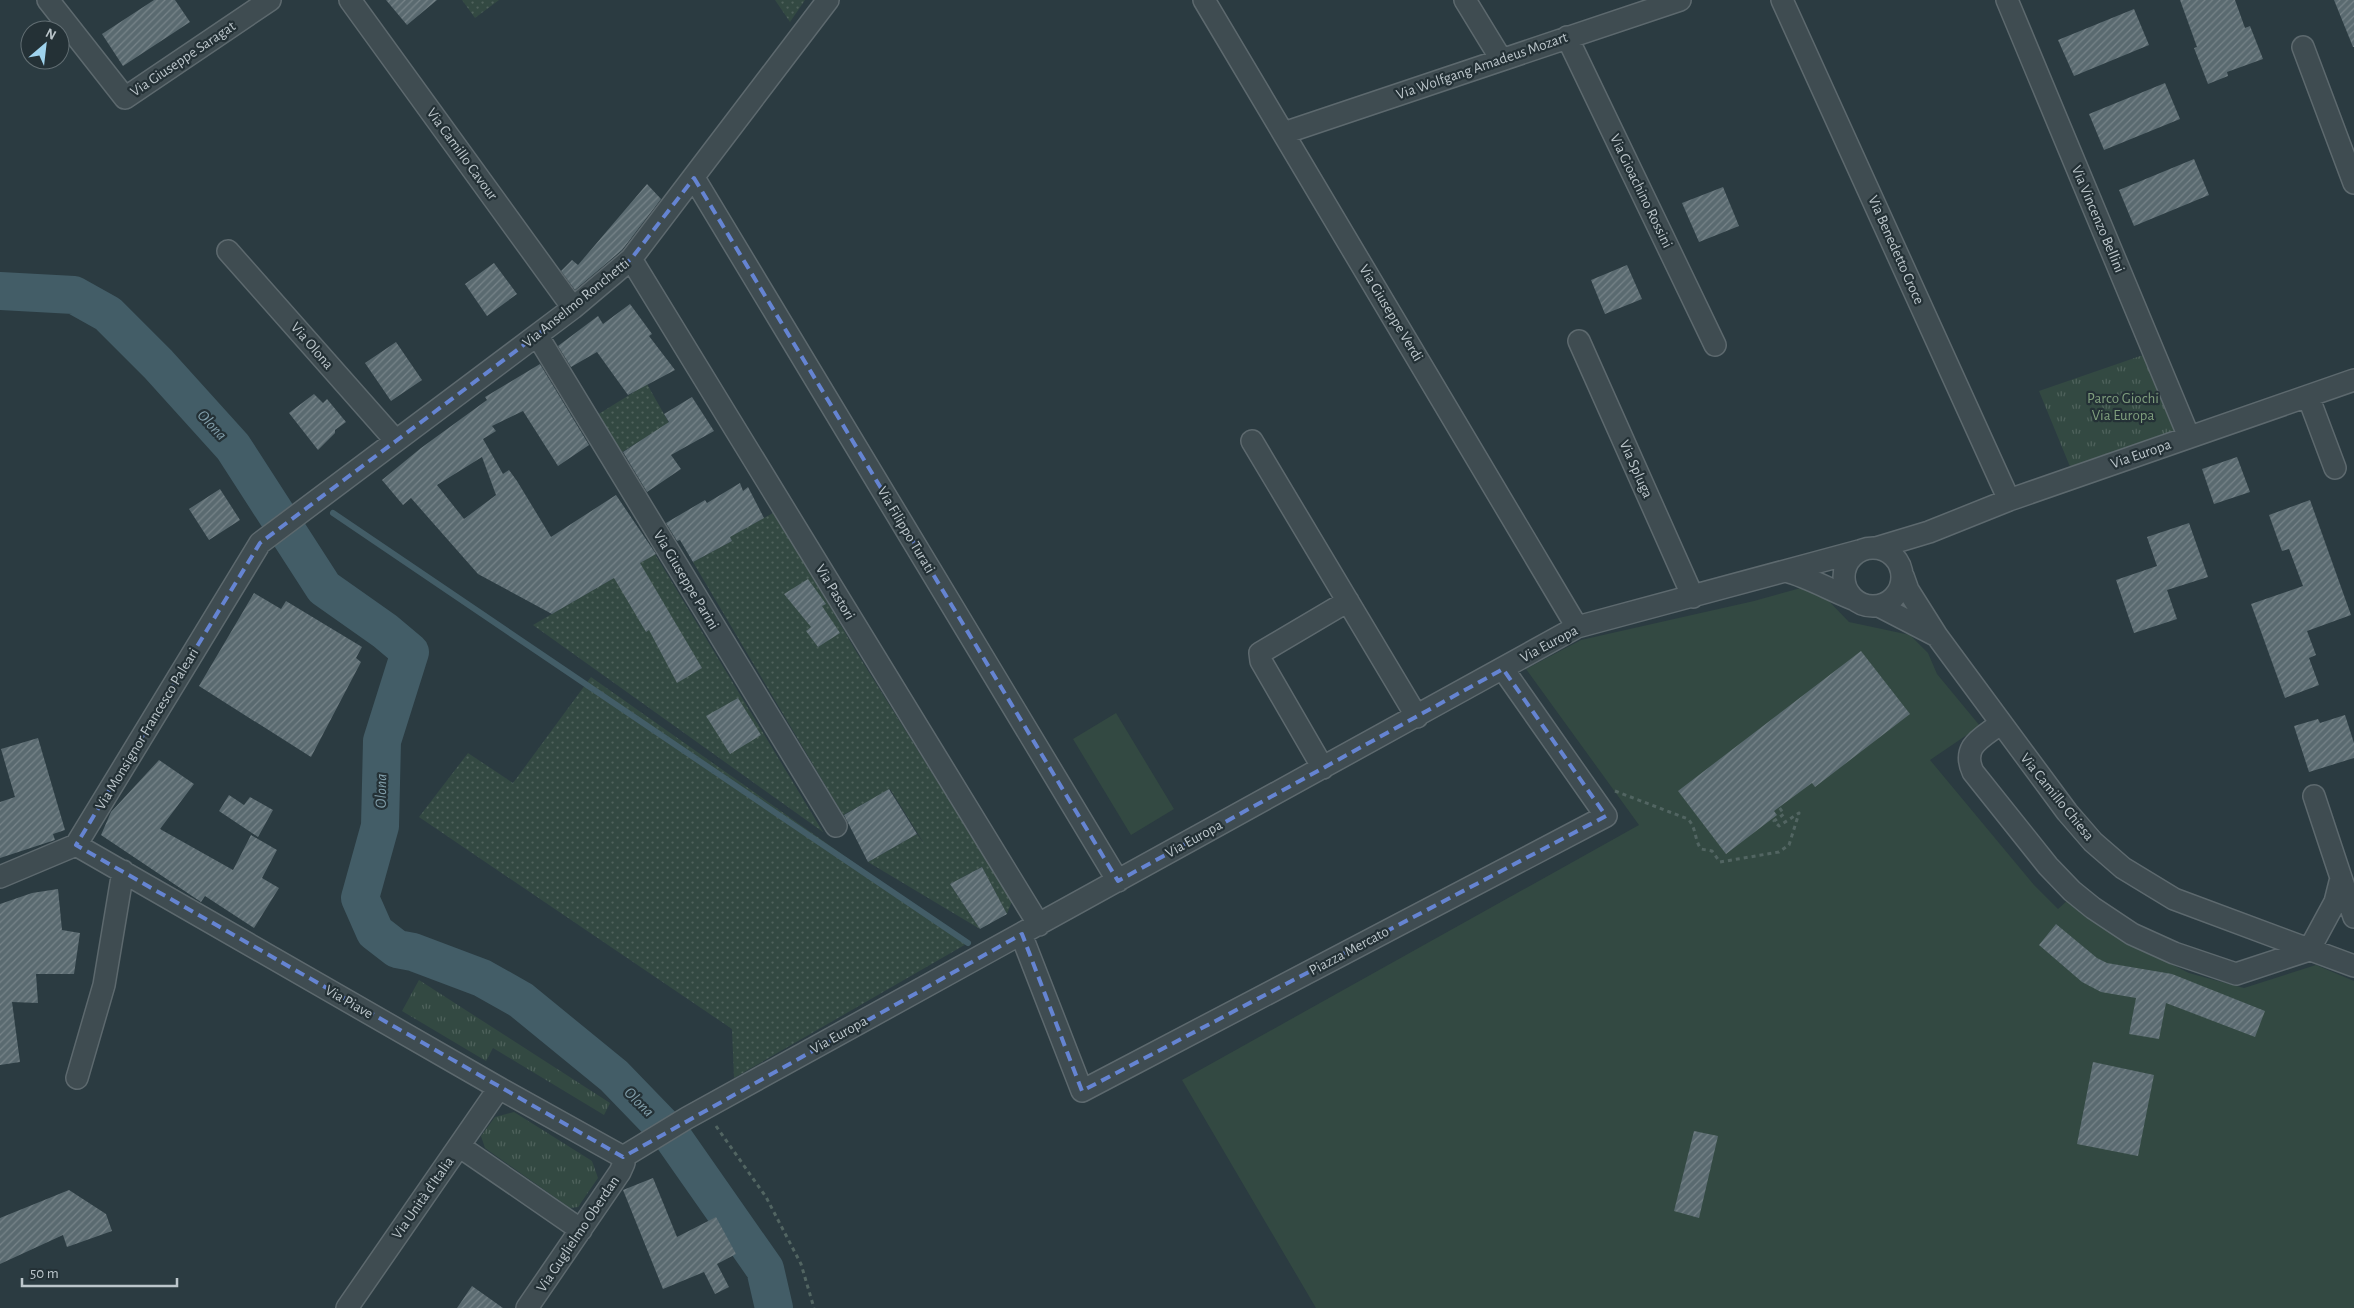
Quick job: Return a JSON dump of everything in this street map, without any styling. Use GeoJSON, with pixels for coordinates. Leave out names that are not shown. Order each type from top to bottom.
{"type":"FeatureCollection","features":[{"type":"Feature","properties":{"kind":"street","name":"Via Giuseppe Saragat"},"geometry":{"type":"LineString","coordinates":[[48,0],[125,98],[270,0]]}},
{"type":"Feature","properties":{"kind":"street","name":"Via Camillo Cavour"},"geometry":{"type":"LineString","coordinates":[[350,0],[573,308]]}},
{"type":"Feature","properties":{"kind":"street","name":"Via Anselmo Ronchetti"},"geometry":{"type":"LineString","coordinates":[[260,543],[573,308],[631,259],[828,0]]}},
{"type":"Feature","properties":{"kind":"street","name":"Via Giuseppe Verdi"},"geometry":{"type":"LineString","coordinates":[[1204,0],[1577,627]]}},
{"type":"Feature","properties":{"kind":"street"},"geometry":{"type":"LineString","coordinates":[[1465,0],[1502,59]]}},
{"type":"Feature","properties":{"kind":"street","name":"Via Wolfgang Amadeus Mozart"},"geometry":{"type":"LineString","coordinates":[[1284,132],[1680,0]]}},
{"type":"Feature","properties":{"kind":"street","name":"Via Benedetto Croce"},"geometry":{"type":"LineString","coordinates":[[1782,0],[2009,500]]}},
{"type":"Feature","properties":{"kind":"street","name":"Via Vincenzo Bellini"},"geometry":{"type":"LineString","coordinates":[[2007,0],[2189,437]]}},
{"type":"Feature","properties":{"kind":"street","name":"Via Gioachino Rossini"},"geometry":{"type":"LineString","coordinates":[[1567,37],[1715,346]]}},
{"type":"Feature","properties":{"kind":"street"},"geometry":{"type":"LineString","coordinates":[[2303,47],[2354,183]]}},
{"type":"Feature","properties":{"kind":"street","name":"Via Filippo Turati"},"geometry":{"type":"LineString","coordinates":[[694,178],[1118,881]]}},
{"type":"Feature","properties":{"kind":"street","name":"Via Olona"},"geometry":{"type":"LineString","coordinates":[[228,251],[396,441]]}},
{"type":"Feature","properties":{"kind":"street","name":"Via Pastori"},"geometry":{"type":"LineString","coordinates":[[631,259],[1030,930]]}},
{"type":"Feature","properties":{"kind":"street","name":"Via Giuseppe Parini"},"geometry":{"type":"LineString","coordinates":[[537,334],[836,826]]}},
{"type":"Feature","properties":{"kind":"street","name":"Via Spluga"},"geometry":{"type":"LineString","coordinates":[[1579,341],[1693,597]]}},
{"type":"Feature","properties":{"kind":"street","name":"Via Europa"},"geometry":{"type":"LineString","coordinates":[[623,1157],[695,1114],[1577,627],[1929,532],[2009,500],[2354,380]]}},
{"type":"Feature","properties":{"kind":"street"},"geometry":{"type":"LineString","coordinates":[[2308,396],[2335,468]]}},
{"type":"Feature","properties":{"kind":"street"},"geometry":{"type":"LineString","coordinates":[[1252,441],[1417,717]]}},
{"type":"Feature","properties":{"kind":"street"},"geometry":{"type":"LineString","coordinates":[[1786,571],[1811,579],[1830,590],[1870,607],[1879,606],[1895,598],[1900,591],[1902,572],[1929,532]]}},
{"type":"Feature","properties":{"kind":"street","name":"Via Monsignor Francesco Paleari"},"geometry":{"type":"LineString","coordinates":[[76,845],[260,543]]}},
{"type":"Feature","properties":{"kind":"street"},"geometry":{"type":"LineString","coordinates":[[1853,599],[1848,592],[1844,574],[1846,565],[1868,550],[1893,555],[1902,572]]}},
{"type":"Feature","properties":{"kind":"street","name":"Via Camillo Chiesa"},"geometry":{"type":"LineString","coordinates":[[1902,572],[1908,590],[1937,636],[2000,724],[2079,828],[2123,868],[2174,899],[2354,966]]}},
{"type":"Feature","properties":{"kind":"street"},"geometry":{"type":"LineString","coordinates":[[1323,768],[1261,661],[1260,653],[1348,601]]}},
{"type":"Feature","properties":{"kind":"street","name":"Via Camillo Chiesa"},"geometry":{"type":"LineString","coordinates":[[1879,606],[1937,636]]}},
{"type":"Feature","properties":{"kind":"street","name":"Piazza Mercato"},"geometry":{"type":"LineString","coordinates":[[1030,930],[1082,1091],[1606,816],[1503,669]]}},
{"type":"Feature","properties":{"kind":"street"},"geometry":{"type":"LineString","coordinates":[[2000,724],[1971,748],[1969,756],[1973,772],[2048,866],[2072,891],[2093,908],[2153,944],[2227,973],[2245,973],[2309,950],[2335,902],[2341,878]]}},
{"type":"Feature","properties":{"kind":"street"},"geometry":{"type":"LineString","coordinates":[[2314,796],[2354,917]]}},
{"type":"Feature","properties":{"kind":"street"},"geometry":{"type":"LineString","coordinates":[[0,877],[76,845]]}},
{"type":"Feature","properties":{"kind":"street","name":"Via Piave"},"geometry":{"type":"LineString","coordinates":[[76,845],[498,1088],[623,1157]]}},
{"type":"Feature","properties":{"kind":"street"},"geometry":{"type":"LineString","coordinates":[[77,1078],[104,985],[122,871]]}},
{"type":"Feature","properties":{"kind":"street","name":"Via Unità d'Italia"},"geometry":{"type":"LineString","coordinates":[[347,1308],[498,1088]]}},
{"type":"Feature","properties":{"kind":"street"},"geometry":{"type":"LineString","coordinates":[[459,1146],[581,1230]]}},
{"type":"Feature","properties":{"kind":"street","name":"Via Guglielmo Oberdan"},"geometry":{"type":"LineString","coordinates":[[527,1308],[620,1172],[624,1163],[623,1157]]}},
{"type":"Feature","properties":{"kind":"path"},"geometry":{"type":"LineString","coordinates":[[1614,791],[1688,819],[1695,827],[1696,843],[1701,850],[1712,851],[1720,862],[1779,852],[1789,845],[1799,813],[1779,826],[1774,821],[1784,814],[1779,807]]}},
{"type":"Feature","properties":{"kind":"path"},"geometry":{"type":"LineString","coordinates":[[695,1114],[766,1197],[801,1264],[814,1308]]}},
{"type":"Feature","properties":{"kind":"highlighted area"},"geometry":{"type":"Polygon","coordinates":[[[694,178],[1118,881],[1503,669],[1606,816],[1082,1091],[1022,934],[623,1157],[76,845],[260,543],[573,308],[631,259],[694,178]]]}},
{"type":"Feature","properties":{"kind":"green space"},"geometry":{"type":"Polygon","coordinates":[[[462,0],[499,0],[475,18],[462,0]]]}},
{"type":"Feature","properties":{"kind":"green space"},"geometry":{"type":"Polygon","coordinates":[[[775,0],[805,0],[790,22],[775,0]]]}},
{"type":"Feature","properties":{"kind":"green space","name":"Parco Giochi Via Europa"},"geometry":{"type":"Polygon","coordinates":[[[2149,353],[2181,432],[2071,469],[2039,391],[2149,353]]]}},
{"type":"Feature","properties":{"kind":"green space"},"geometry":{"type":"Polygon","coordinates":[[[647,384],[669,423],[622,452],[597,415],[647,384]]]}},
{"type":"Feature","properties":{"kind":"green space"},"geometry":{"type":"Polygon","coordinates":[[[775,512],[857,653],[1012,901],[1007,914],[982,867],[950,884],[980,929],[868,862],[917,834],[925,845],[890,789],[843,815],[693,562],[732,541],[729,537],[775,512]]]}},
{"type":"Feature","properties":{"kind":"green space"},"geometry":{"type":"Polygon","coordinates":[[[655,554],[823,832],[533,625],[655,554]]]}},
{"type":"Feature","properties":{"kind":"green space"},"geometry":{"type":"Polygon","coordinates":[[[1808,586],[1823,595],[1849,622],[1910,635],[1928,653],[1937,674],[1980,726],[1930,760],[2034,885],[2058,909],[2068,900],[2118,937],[2189,973],[2244,988],[2316,965],[2354,981],[2354,1308],[1316,1308],[1182,1080],[1639,825],[1526,669],[1581,640],[1754,601],[1808,586]]]}},
{"type":"Feature","properties":{"kind":"green space"},"geometry":{"type":"Polygon","coordinates":[[[591,677],[968,943],[734,1078],[732,1029],[419,817],[468,753],[513,783],[591,677]]]}},
{"type":"Feature","properties":{"kind":"green space"},"geometry":{"type":"Polygon","coordinates":[[[1116,713],[1174,809],[1131,835],[1073,739],[1116,713]]]}},
{"type":"Feature","properties":{"kind":"green space"},"geometry":{"type":"Polygon","coordinates":[[[419,980],[610,1103],[604,1115],[493,1048],[486,1061],[402,1011],[419,980]]]}},
{"type":"Feature","properties":{"kind":"green space"},"geometry":{"type":"Polygon","coordinates":[[[514,1112],[592,1161],[598,1178],[578,1207],[570,1208],[485,1148],[481,1136],[495,1117],[514,1112]]]}},
{"type":"Feature","properties":{"kind":"building"},"geometry":{"type":"Polygon","coordinates":[[[154,0],[175,0],[190,22],[123,66],[102,34],[154,0]]]}},
{"type":"Feature","properties":{"kind":"building"},"geometry":{"type":"Polygon","coordinates":[[[386,0],[437,0],[407,25],[386,0]]]}},
{"type":"Feature","properties":{"kind":"building"},"geometry":{"type":"Polygon","coordinates":[[[2180,0],[2235,0],[2245,28],[2250,26],[2263,59],[2227,72],[2228,76],[2208,84],[2194,48],[2197,47],[2180,0]]]}},
{"type":"Feature","properties":{"kind":"building"},"geometry":{"type":"Polygon","coordinates":[[[2334,0],[2354,0],[2354,47],[2353,47],[2334,0]]]}},
{"type":"Feature","properties":{"kind":"building"},"geometry":{"type":"Polygon","coordinates":[[[2134,9],[2149,45],[2074,76],[2058,40],[2134,9]]]}},
{"type":"Feature","properties":{"kind":"building"},"geometry":{"type":"Polygon","coordinates":[[[2165,83],[2180,119],[2104,150],[2089,114],[2165,83]]]}},
{"type":"Feature","properties":{"kind":"building"},"geometry":{"type":"Polygon","coordinates":[[[2194,159],[2209,195],[2134,226],[2119,190],[2194,159]]]}},
{"type":"Feature","properties":{"kind":"building"},"geometry":{"type":"Polygon","coordinates":[[[647,184],[661,199],[622,250],[575,290],[561,271],[572,260],[578,265],[647,184]]]}},
{"type":"Feature","properties":{"kind":"building"},"geometry":{"type":"Polygon","coordinates":[[[1723,187],[1739,226],[1699,242],[1682,203],[1723,187]]]}},
{"type":"Feature","properties":{"kind":"building"},"geometry":{"type":"Polygon","coordinates":[[[494,263],[517,294],[487,316],[465,284],[494,263]]]}},
{"type":"Feature","properties":{"kind":"building"},"geometry":{"type":"Polygon","coordinates":[[[1627,265],[1642,299],[1605,314],[1591,280],[1627,265]]]}},
{"type":"Feature","properties":{"kind":"building"},"geometry":{"type":"Polygon","coordinates":[[[630,304],[652,334],[649,336],[675,370],[628,395],[597,352],[571,367],[558,346],[598,316],[603,324],[630,304]]]}},
{"type":"Feature","properties":{"kind":"building"},"geometry":{"type":"Polygon","coordinates":[[[396,342],[422,380],[391,401],[365,363],[396,342]]]}},
{"type":"Feature","properties":{"kind":"building"},"geometry":{"type":"Polygon","coordinates":[[[540,364],[589,445],[558,466],[523,411],[492,426],[496,431],[483,439],[503,474],[509,470],[517,481],[551,537],[616,495],[656,554],[640,563],[702,668],[677,683],[649,630],[646,632],[614,578],[552,614],[478,574],[411,498],[403,505],[382,480],[421,448],[487,400],[485,397],[540,364]],[[482,457],[437,485],[464,519],[496,495],[482,457]]]}},
{"type":"Feature","properties":{"kind":"building"},"geometry":{"type":"Polygon","coordinates":[[[314,394],[323,403],[327,399],[346,422],[335,430],[335,433],[318,450],[289,413],[314,394]]]}},
{"type":"Feature","properties":{"kind":"building"},"geometry":{"type":"Polygon","coordinates":[[[692,397],[714,431],[671,455],[681,469],[647,492],[623,452],[669,422],[664,414],[692,397]]]}},
{"type":"Feature","properties":{"kind":"building"},"geometry":{"type":"Polygon","coordinates":[[[2237,457],[2250,492],[2214,504],[2202,469],[2237,457]]]}},
{"type":"Feature","properties":{"kind":"building"},"geometry":{"type":"Polygon","coordinates":[[[740,483],[743,491],[748,487],[764,518],[730,537],[732,541],[693,562],[680,540],[677,541],[666,523],[705,500],[707,503],[740,483]]]}},
{"type":"Feature","properties":{"kind":"building"},"geometry":{"type":"Polygon","coordinates":[[[220,489],[240,520],[209,540],[189,509],[220,489]]]}},
{"type":"Feature","properties":{"kind":"building"},"geometry":{"type":"Polygon","coordinates":[[[2310,500],[2351,615],[2307,631],[2316,655],[2309,658],[2319,685],[2285,698],[2251,604],[2303,586],[2289,549],[2282,551],[2269,515],[2310,500]]]}},
{"type":"Feature","properties":{"kind":"building"},"geometry":{"type":"Polygon","coordinates":[[[2189,523],[2208,577],[2167,590],[2177,619],[2134,633],[2116,580],[2157,566],[2147,537],[2189,523]]]}},
{"type":"Feature","properties":{"kind":"building"},"geometry":{"type":"Polygon","coordinates":[[[808,579],[826,604],[822,606],[840,633],[818,647],[806,631],[811,627],[784,594],[808,579]]]}},
{"type":"Feature","properties":{"kind":"building"},"geometry":{"type":"Polygon","coordinates":[[[254,593],[281,609],[286,601],[362,647],[356,658],[361,662],[311,757],[199,686],[254,593]]]}},
{"type":"Feature","properties":{"kind":"building"},"geometry":{"type":"Polygon","coordinates":[[[1861,651],[1910,714],[1815,787],[1812,783],[1774,811],[1777,815],[1726,854],[1678,791],[1861,651]]]}},
{"type":"Feature","properties":{"kind":"building"},"geometry":{"type":"Polygon","coordinates":[[[738,698],[761,735],[730,754],[706,716],[738,698]]]}},
{"type":"Feature","properties":{"kind":"building"},"geometry":{"type":"Polygon","coordinates":[[[2345,715],[2354,743],[2354,758],[2309,772],[2294,726],[2318,719],[2320,723],[2345,715]]]}},
{"type":"Feature","properties":{"kind":"building"},"geometry":{"type":"Polygon","coordinates":[[[38,738],[65,830],[53,834],[55,840],[0,858],[0,802],[15,797],[1,749],[38,738]]]}},
{"type":"Feature","properties":{"kind":"building"},"geometry":{"type":"Polygon","coordinates":[[[159,760],[194,784],[160,829],[233,870],[251,835],[277,850],[262,878],[279,888],[254,928],[205,896],[201,902],[101,835],[111,812],[159,760]]]}},
{"type":"Feature","properties":{"kind":"building"},"geometry":{"type":"Polygon","coordinates":[[[889,789],[917,834],[868,862],[844,815],[889,789]]]}},
{"type":"Feature","properties":{"kind":"building"},"geometry":{"type":"Polygon","coordinates":[[[229,795],[244,805],[250,797],[273,810],[258,837],[219,811],[229,795]]]}},
{"type":"Feature","properties":{"kind":"building"},"geometry":{"type":"Polygon","coordinates":[[[982,867],[1007,914],[980,929],[950,884],[982,867]]]}},
{"type":"Feature","properties":{"kind":"building"},"geometry":{"type":"Polygon","coordinates":[[[58,889],[62,930],[80,933],[74,974],[36,974],[38,1003],[12,1002],[20,1062],[0,1065],[0,904],[32,893],[58,889]]]}},
{"type":"Feature","properties":{"kind":"building"},"geometry":{"type":"Polygon","coordinates":[[[2056,924],[2097,958],[2107,963],[2172,974],[2265,1011],[2255,1037],[2166,1003],[2159,1039],[2129,1034],[2136,998],[2101,992],[2082,982],[2039,945],[2056,924]]]}},
{"type":"Feature","properties":{"kind":"building"},"geometry":{"type":"Polygon","coordinates":[[[2093,1062],[2154,1075],[2138,1156],[2077,1144],[2093,1062]]]}},
{"type":"Feature","properties":{"kind":"building"},"geometry":{"type":"Polygon","coordinates":[[[1694,1131],[1718,1136],[1699,1218],[1674,1211],[1694,1131]]]}},
{"type":"Feature","properties":{"kind":"building"},"geometry":{"type":"Polygon","coordinates":[[[653,1178],[677,1237],[716,1217],[736,1254],[717,1264],[729,1287],[715,1294],[704,1272],[663,1289],[623,1190],[653,1178]]]}},
{"type":"Feature","properties":{"kind":"building"},"geometry":{"type":"Polygon","coordinates":[[[69,1190],[106,1214],[112,1231],[67,1247],[63,1235],[0,1264],[0,1218],[69,1190]]]}},
{"type":"Feature","properties":{"kind":"building"},"geometry":{"type":"Polygon","coordinates":[[[472,1286],[503,1308],[457,1308],[472,1286]]]}},
{"type":"Feature","properties":{"kind":"waterway","name":"Olona"},"geometry":{"type":"LineString","coordinates":[[0,291],[74,295],[108,314],[158,364],[233,447],[324,588],[385,631],[410,652],[382,741],[380,826],[360,898],[375,932],[397,949],[413,952],[482,978],[521,1000],[614,1076],[672,1136],[765,1269],[774,1308]]}},
{"type":"Feature","properties":{"kind":"waterway"},"geometry":{"type":"LineString","coordinates":[[333,513],[968,943]]}}]}
